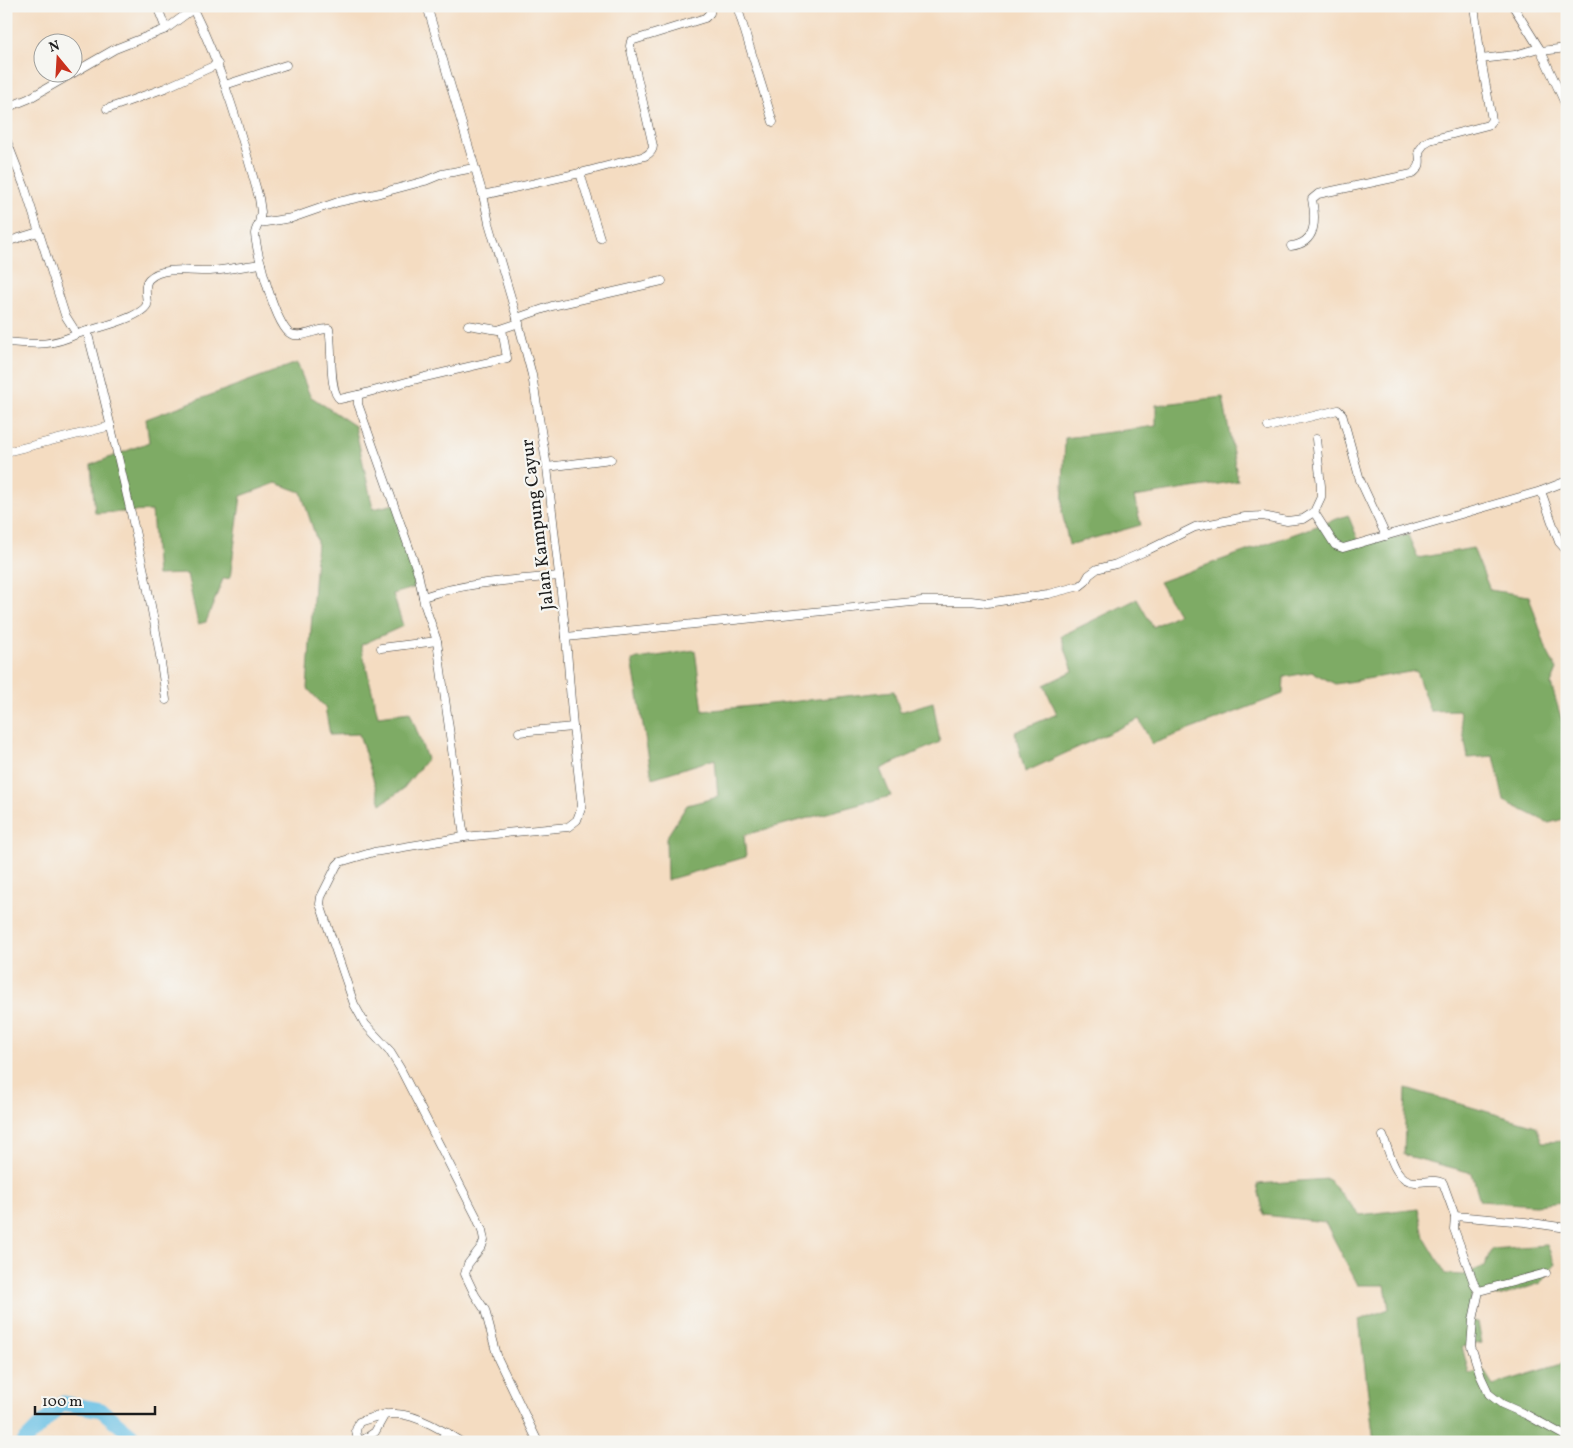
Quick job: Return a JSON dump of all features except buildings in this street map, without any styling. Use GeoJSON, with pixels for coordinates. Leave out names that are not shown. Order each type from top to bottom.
{"type":"FeatureCollection","features":[{"type":"Feature","properties":{"kind":"street"},"geometry":{"type":"LineString","coordinates":[[157,6],[166,29]]}},
{"type":"Feature","properties":{"kind":"street","name":"Jalan Kampung Cayur"},"geometry":{"type":"LineString","coordinates":[[427,6],[483,195],[489,223],[532,375],[547,467],[582,806],[577,820],[568,827],[464,837],[374,852],[340,862],[336,865],[320,897],[320,907],[354,1004],[365,1024],[389,1050],[400,1068],[479,1223],[484,1240],[482,1246],[468,1264],[466,1274],[471,1288],[485,1310],[498,1359],[538,1442]]}},
{"type":"Feature","properties":{"kind":"street"},"geometry":{"type":"LineString","coordinates":[[483,195],[645,156],[651,151],[653,146],[630,46],[631,41],[706,18],[710,13],[710,6]]}},
{"type":"Feature","properties":{"kind":"street"},"geometry":{"type":"LineString","coordinates":[[737,6],[773,122]]}},
{"type":"Feature","properties":{"kind":"street"},"geometry":{"type":"LineString","coordinates":[[1291,246],[1304,242],[1310,237],[1315,226],[1312,199],[1318,194],[1412,174],[1419,169],[1419,151],[1425,143],[1430,140],[1481,128],[1488,125],[1492,120],[1474,6]]}},
{"type":"Feature","properties":{"kind":"street"},"geometry":{"type":"LineString","coordinates":[[1513,6],[1540,50],[1567,108]]}},
{"type":"Feature","properties":{"kind":"street"},"geometry":{"type":"LineString","coordinates":[[6,108],[28,99],[115,49],[166,29],[195,8],[218,64],[260,198],[260,224],[255,231],[261,264],[274,305],[286,331],[292,335],[329,329],[335,394],[337,398],[358,395],[507,358],[502,329]]}},
{"type":"Feature","properties":{"kind":"street"},"geometry":{"type":"LineString","coordinates":[[1481,59],[1567,48]]}},
{"type":"Feature","properties":{"kind":"street"},"geometry":{"type":"LineString","coordinates":[[107,109],[165,88],[218,64]]}},
{"type":"Feature","properties":{"kind":"street"},"geometry":{"type":"LineString","coordinates":[[225,85],[286,65]]}},
{"type":"Feature","properties":{"kind":"street"},"geometry":{"type":"LineString","coordinates":[[6,139],[25,188],[65,315],[77,334]]}},
{"type":"Feature","properties":{"kind":"street"},"geometry":{"type":"LineString","coordinates":[[260,224],[292,218],[338,202],[425,181],[442,174],[474,168]]}},
{"type":"Feature","properties":{"kind":"street"},"geometry":{"type":"LineString","coordinates":[[580,173],[600,238]]}},
{"type":"Feature","properties":{"kind":"street"},"geometry":{"type":"LineString","coordinates":[[6,242],[38,232]]}},
{"type":"Feature","properties":{"kind":"street"},"geometry":{"type":"LineString","coordinates":[[6,342],[46,344],[61,341],[132,316],[146,308],[146,285],[150,278],[172,270],[210,271],[261,264]]}},
{"type":"Feature","properties":{"kind":"street"},"geometry":{"type":"LineString","coordinates":[[468,325],[488,329],[502,329],[552,306],[662,281]]}},
{"type":"Feature","properties":{"kind":"street"},"geometry":{"type":"LineString","coordinates":[[87,331],[112,426],[158,638],[166,700]]}},
{"type":"Feature","properties":{"kind":"street"},"geometry":{"type":"LineString","coordinates":[[358,395],[358,404],[418,573],[424,603],[437,641],[464,837]]}},
{"type":"Feature","properties":{"kind":"street"},"geometry":{"type":"LineString","coordinates":[[1268,427],[1338,410],[1342,414],[1360,480],[1386,536]]}},
{"type":"Feature","properties":{"kind":"street"},"geometry":{"type":"LineString","coordinates":[[6,452],[112,426]]}},
{"type":"Feature","properties":{"kind":"street"},"geometry":{"type":"LineString","coordinates":[[566,637],[922,601],[971,601],[987,603],[1048,594],[1080,586],[1097,569],[1116,564],[1195,527],[1256,516],[1295,521],[1303,519],[1314,512],[1321,497],[1316,439]]}},
{"type":"Feature","properties":{"kind":"street"},"geometry":{"type":"LineString","coordinates":[[547,467],[611,459]]}},
{"type":"Feature","properties":{"kind":"street"},"geometry":{"type":"LineString","coordinates":[[1314,512],[1335,545],[1339,548],[1348,547],[1541,491],[1567,481]]}},
{"type":"Feature","properties":{"kind":"street"},"geometry":{"type":"LineString","coordinates":[[1541,491],[1559,542],[1567,551]]}},
{"type":"Feature","properties":{"kind":"street"},"geometry":{"type":"LineString","coordinates":[[423,597],[452,588],[495,581],[559,576]]}},
{"type":"Feature","properties":{"kind":"street"},"geometry":{"type":"LineString","coordinates":[[381,648],[437,641]]}},
{"type":"Feature","properties":{"kind":"street"},"geometry":{"type":"LineString","coordinates":[[519,732],[573,727]]}},
{"type":"Feature","properties":{"kind":"street"},"geometry":{"type":"LineString","coordinates":[[1384,1136],[1397,1173],[1402,1178],[1416,1182],[1436,1180],[1443,1183],[1455,1216],[1454,1230],[1474,1286],[1479,1291]]}},
{"type":"Feature","properties":{"kind":"street"},"geometry":{"type":"LineString","coordinates":[[1455,1216],[1567,1228]]}},
{"type":"Feature","properties":{"kind":"street"},"geometry":{"type":"LineString","coordinates":[[1479,1291],[1546,1272]]}},
{"type":"Feature","properties":{"kind":"street"},"geometry":{"type":"LineString","coordinates":[[1479,1291],[1471,1334],[1472,1346],[1481,1377],[1490,1394],[1502,1404],[1527,1415],[1567,1437]]}},
{"type":"Feature","properties":{"kind":"street"},"geometry":{"type":"LineString","coordinates":[[385,1414],[375,1432],[359,1442],[356,1430],[358,1422],[385,1414],[407,1416],[428,1423],[461,1442]]}},
{"type":"Feature","properties":{"kind":"street"},"geometry":{"type":"LineString","coordinates":[[437,1442],[448,1433]]}},
{"type":"Feature","properties":{"kind":"green space"},"geometry":{"type":"Polygon","coordinates":[[[297,363],[310,396],[355,426],[373,509],[399,503],[411,563],[420,586],[393,594],[403,626],[361,645],[378,716],[410,712],[427,759],[402,790],[381,804],[359,734],[330,735],[325,707],[307,688],[317,541],[301,492],[276,483],[241,496],[230,578],[223,579],[206,622],[198,624],[187,574],[157,575],[152,511],[95,513],[91,465],[149,442],[146,419],[297,363]]]}},
{"type":"Feature","properties":{"kind":"green space"},"geometry":{"type":"Polygon","coordinates":[[[1223,397],[1238,481],[1134,497],[1141,525],[1069,545],[1062,512],[1065,438],[1156,426],[1156,405],[1223,397]]]}},
{"type":"Feature","properties":{"kind":"green space"},"geometry":{"type":"Polygon","coordinates":[[[1348,515],[1360,544],[1408,535],[1418,558],[1473,548],[1490,590],[1529,596],[1547,651],[1557,670],[1551,684],[1567,737],[1567,818],[1549,823],[1504,801],[1494,756],[1468,758],[1459,710],[1430,711],[1416,671],[1335,684],[1312,672],[1284,677],[1283,694],[1152,744],[1139,719],[1025,772],[1015,732],[1057,714],[1044,685],[1073,671],[1061,636],[1137,599],[1153,627],[1178,614],[1159,582],[1348,515]]]}},
{"type":"Feature","properties":{"kind":"green space"},"geometry":{"type":"Polygon","coordinates":[[[695,650],[703,711],[894,691],[900,712],[933,702],[940,742],[880,769],[891,796],[744,835],[746,857],[667,880],[666,838],[687,805],[718,797],[715,759],[652,778],[632,660],[695,650]]]}},
{"type":"Feature","properties":{"kind":"green space"},"geometry":{"type":"Polygon","coordinates":[[[1406,1088],[1536,1126],[1542,1142],[1567,1141],[1567,1208],[1563,1202],[1535,1205],[1480,1201],[1472,1173],[1404,1155],[1406,1088]]]}},
{"type":"Feature","properties":{"kind":"green space"},"geometry":{"type":"Polygon","coordinates":[[[1328,1179],[1360,1215],[1418,1208],[1424,1237],[1446,1274],[1463,1275],[1485,1266],[1491,1249],[1547,1245],[1555,1264],[1541,1283],[1499,1297],[1473,1292],[1466,1321],[1478,1323],[1482,1343],[1462,1346],[1469,1374],[1484,1371],[1493,1385],[1565,1363],[1567,1369],[1567,1442],[1374,1442],[1359,1320],[1389,1309],[1385,1285],[1358,1285],[1325,1222],[1264,1215],[1257,1184],[1328,1179]]]}},
{"type":"Feature","properties":{"kind":"waterway"},"geometry":{"type":"LineString","coordinates":[[24,1442],[63,1403],[101,1410],[140,1442]]}}]}
